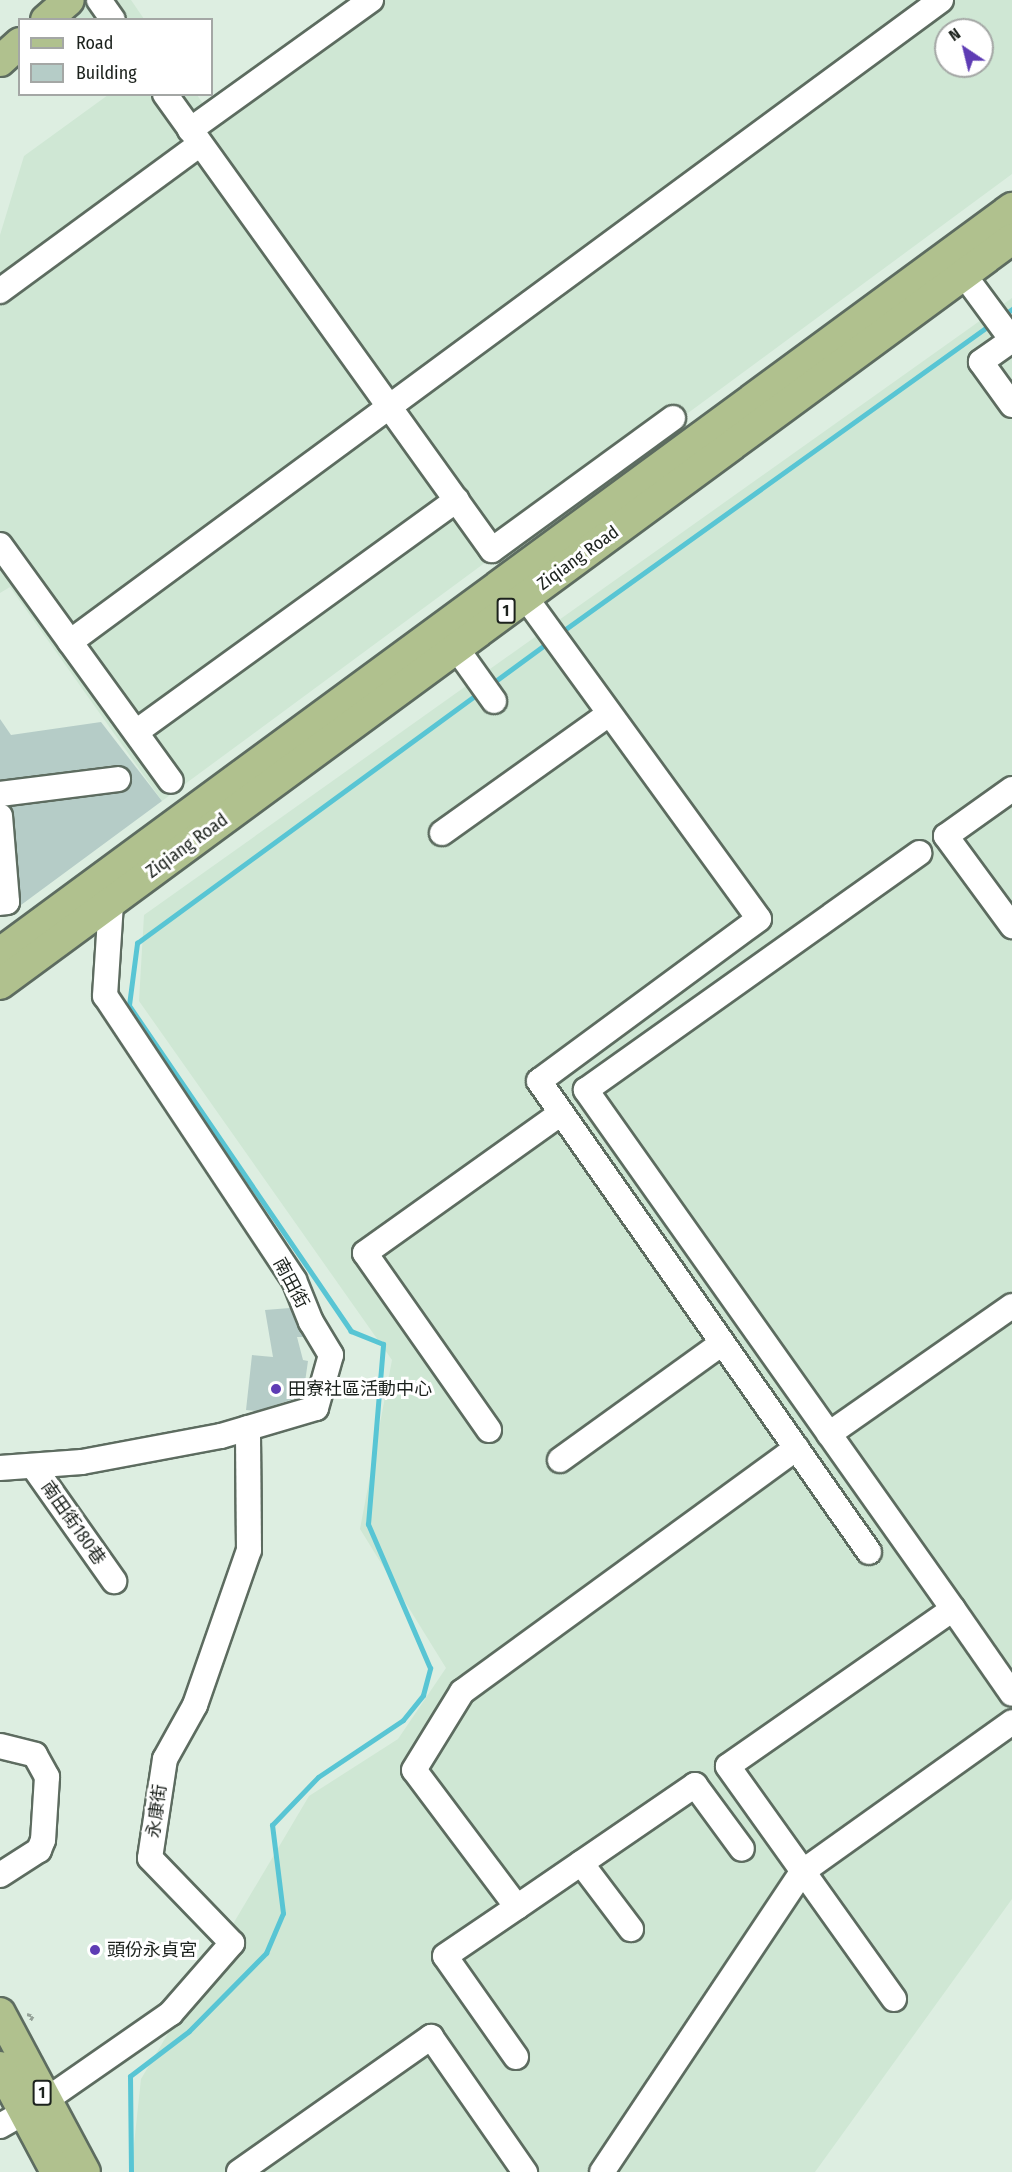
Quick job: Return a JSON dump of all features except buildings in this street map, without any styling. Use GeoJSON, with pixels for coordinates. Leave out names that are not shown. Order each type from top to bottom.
{"type":"FeatureCollection","features":[{"type":"Feature","properties":{"kind":"main road"},"geometry":{"type":"LineString","coordinates":[[48,18],[69,0]]}},
{"type":"Feature","properties":{"kind":"main road"},"geometry":{"type":"LineString","coordinates":[[0,61],[18,45]]}},
{"type":"Feature","properties":{"kind":"main road","name":"Ziqiang Road"},"geometry":{"type":"LineString","coordinates":[[0,953],[104,893],[457,648],[519,587],[957,265],[1012,208]]}},
{"type":"Feature","properties":{"kind":"main road","name":"Ziqiang Road"},"geometry":{"type":"LineString","coordinates":[[957,265],[1012,239]]}},
{"type":"Feature","properties":{"kind":"main road","name":"Ziqiang Road"},"geometry":{"type":"LineString","coordinates":[[0,984],[104,893]]}},
{"type":"Feature","properties":{"kind":"main road","name":"1"},"geometry":{"type":"LineString","coordinates":[[0,2013],[23,2112],[85,2172]]}},
{"type":"Feature","properties":{"kind":"main road","name":"1"},"geometry":{"type":"LineString","coordinates":[[0,2067],[56,2172]]}},
{"type":"Feature","properties":{"kind":"lane"},"geometry":{"type":"LineString","coordinates":[[99,0],[112,18]]}},
{"type":"Feature","properties":{"kind":"lane"},"geometry":{"type":"LineString","coordinates":[[0,291],[371,0]]}},
{"type":"Feature","properties":{"kind":"lane"},"geometry":{"type":"LineString","coordinates":[[70,642],[941,0]]}},
{"type":"Feature","properties":{"kind":"lane"},"geometry":{"type":"LineString","coordinates":[[166,96],[492,550],[673,418]]}},
{"type":"Feature","properties":{"kind":"lane"},"geometry":{"type":"LineString","coordinates":[[957,265],[1012,340],[981,362],[1012,405]]}},
{"type":"Feature","properties":{"kind":"lane"},"geometry":{"type":"LineString","coordinates":[[136,732],[457,500]]}},
{"type":"Feature","properties":{"kind":"lane"},"geometry":{"type":"LineString","coordinates":[[0,545],[171,781]]}},
{"type":"Feature","properties":{"kind":"lane"},"geometry":{"type":"LineString","coordinates":[[519,587],[759,920],[538,1081],[869,1552]]}},
{"type":"Feature","properties":{"kind":"lane"},"geometry":{"type":"LineString","coordinates":[[457,648],[494,701]]}},
{"type":"Feature","properties":{"kind":"lane"},"geometry":{"type":"LineString","coordinates":[[442,832],[609,714]]}},
{"type":"Feature","properties":{"kind":"lane"},"geometry":{"type":"LineString","coordinates":[[0,794],[118,779]]}},
{"type":"Feature","properties":{"kind":"lane"},"geometry":{"type":"LineString","coordinates":[[1012,789],[946,836],[1012,926]]}},
{"type":"Feature","properties":{"kind":"lane"},"geometry":{"type":"LineString","coordinates":[[0,816],[7,902],[0,903]]}},
{"type":"Feature","properties":{"kind":"lane"},"geometry":{"type":"LineString","coordinates":[[919,853],[586,1090],[1012,1694]]}},
{"type":"Feature","properties":{"kind":"lane","name":"南田街"},"geometry":{"type":"LineString","coordinates":[[0,1468],[82,1462],[248,1428],[316,1408],[331,1355],[310,1322],[294,1280],[105,996],[104,893]]}},
{"type":"Feature","properties":{"kind":"lane"},"geometry":{"type":"LineString","coordinates":[[489,1430],[365,1253],[561,1113]]}},
{"type":"Feature","properties":{"kind":"lane"},"geometry":{"type":"LineString","coordinates":[[829,1434],[1012,1306]]}},
{"type":"Feature","properties":{"kind":"lane"},"geometry":{"type":"LineString","coordinates":[[560,1460],[722,1343]]}},
{"type":"Feature","properties":{"kind":"lane","name":"永康街"},"geometry":{"type":"LineString","coordinates":[[23,2112],[171,2013],[232,1943],[150,1858],[165,1759],[195,1706],[249,1550],[248,1428]]}},
{"type":"Feature","properties":{"kind":"lane"},"geometry":{"type":"LineString","coordinates":[[517,1907],[414,1770],[462,1692],[796,1448]]}},
{"type":"Feature","properties":{"kind":"lane","name":"南田街180巷"},"geometry":{"type":"LineString","coordinates":[[33,1466],[114,1581]]}},
{"type":"Feature","properties":{"kind":"lane"},"geometry":{"type":"LineString","coordinates":[[894,1999],[728,1766],[953,1609]]}},
{"type":"Feature","properties":{"kind":"lane"},"geometry":{"type":"LineString","coordinates":[[602,2172],[802,1872],[1012,1722]]}},
{"type":"Feature","properties":{"kind":"lane"},"geometry":{"type":"LineString","coordinates":[[0,1746],[34,1755],[47,1778],[43,1840],[39,1850],[0,1875]]}},
{"type":"Feature","properties":{"kind":"lane"},"geometry":{"type":"LineString","coordinates":[[516,2057],[445,1956],[695,1785],[742,1849]]}},
{"type":"Feature","properties":{"kind":"lane"},"geometry":{"type":"LineString","coordinates":[[581,1863],[631,1929]]}},
{"type":"Feature","properties":{"kind":"lane"},"geometry":{"type":"LineString","coordinates":[[239,2172],[430,2037],[525,2172]]}},
{"type":"Feature","properties":{"kind":"shaded area"},"geometry":{"type":"Polygon","coordinates":[[[89,0],[131,0],[143,18],[65,18],[89,0]]]}},
{"type":"Feature","properties":{"kind":"shaded area"},"geometry":{"type":"Polygon","coordinates":[[[345,0],[1012,0],[1012,174],[162,801],[10,587],[0,593],[0,235],[24,156],[107,96],[198,96],[204,105],[345,0]]]}},
{"type":"Feature","properties":{"kind":"shaded area"},"geometry":{"type":"Polygon","coordinates":[[[1012,298],[1012,1899],[815,2172],[131,2172],[141,2079],[309,1796],[398,1739],[446,1668],[360,1529],[392,1360],[139,1001],[144,915],[1012,298]]]}},
{"type":"Feature","properties":{"kind":"waterway"},"geometry":{"type":"LineString","coordinates":[[1001,317],[1012,309]]}},
{"type":"Feature","properties":{"kind":"waterway"},"geometry":{"type":"LineString","coordinates":[[560,633],[991,324]]}},
{"type":"Feature","properties":{"kind":"waterway"},"geometry":{"type":"LineString","coordinates":[[490,685],[550,641]]}},
{"type":"Feature","properties":{"kind":"waterway"},"geometry":{"type":"LineString","coordinates":[[131,2172],[130,2076],[189,2031],[266,1953],[283,1913],[272,1825],[318,1777],[403,1720],[423,1695],[430,1668],[368,1524],[383,1344],[351,1331],[129,1005],[137,943],[480,692]]}},
{"type":"Feature","properties":{"kind":"place","name":"田寮社區活動中心"},"geometry":{"type":"Point","coordinates":[276,1389]}},
{"type":"Feature","properties":{"kind":"place","name":"頭份永貞宮"},"geometry":{"type":"Point","coordinates":[95,1950]}}]}
